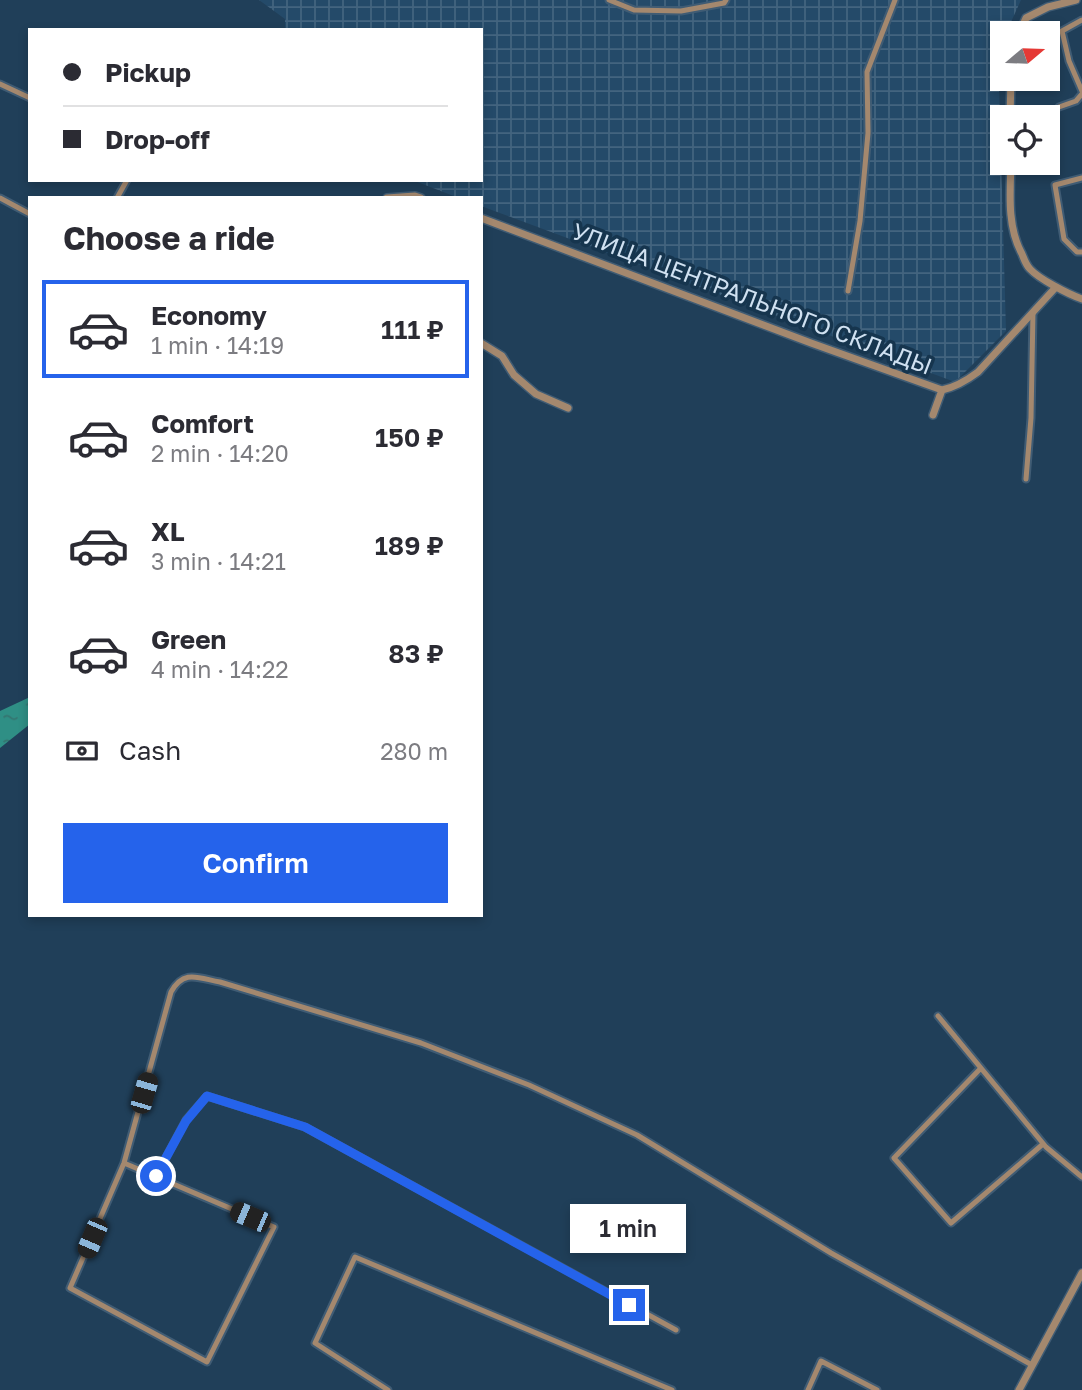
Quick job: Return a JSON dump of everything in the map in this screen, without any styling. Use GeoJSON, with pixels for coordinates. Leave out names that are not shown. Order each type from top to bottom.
{"type":"FeatureCollection","features":[{"type":"Feature","properties":{"kind":"street"},"geometry":{"type":"LineString","coordinates":[[1025,21],[1048,7],[1076,0]]}},
{"type":"Feature","properties":{"kind":"street"},"geometry":{"type":"LineString","coordinates":[[1010,175],[1009,198],[1015,241],[1029,268],[1072,296],[1082,299]]}},
{"type":"Feature","properties":{"kind":"street","name":"УЛИЦА ЦЕНТРАЛЬНОГО СКЛАДЫ"},"geometry":{"type":"LineString","coordinates":[[483,219],[942,390],[965,382],[978,372],[1056,286]]}},
{"type":"Feature","properties":{"kind":"street"},"geometry":{"type":"LineString","coordinates":[[483,344],[502,356],[514,375],[536,394],[568,408]]}},
{"type":"Feature","properties":{"kind":"street"},"geometry":{"type":"LineString","coordinates":[[933,415],[942,390]]}},
{"type":"Feature","properties":{"kind":"street"},"geometry":{"type":"LineString","coordinates":[[1019,1390],[1082,1273]]}},
{"type":"Feature","properties":{"kind":"lane"},"geometry":{"type":"LineString","coordinates":[[609,0],[634,10],[681,11],[724,3],[726,0]]}},
{"type":"Feature","properties":{"kind":"lane"},"geometry":{"type":"LineString","coordinates":[[848,291],[860,221],[868,133],[867,72],[895,0]]}},
{"type":"Feature","properties":{"kind":"lane"},"geometry":{"type":"LineString","coordinates":[[1060,107],[1076,101],[1082,93],[1069,61],[1062,31],[1082,20]]}},
{"type":"Feature","properties":{"kind":"lane"},"geometry":{"type":"LineString","coordinates":[[0,84],[28,98]]}},
{"type":"Feature","properties":{"kind":"lane"},"geometry":{"type":"LineString","coordinates":[[1082,178],[1055,185],[1064,239],[1077,252],[1082,252]]}},
{"type":"Feature","properties":{"kind":"lane"},"geometry":{"type":"LineString","coordinates":[[0,198],[28,213]]}},
{"type":"Feature","properties":{"kind":"lane"},"geometry":{"type":"LineString","coordinates":[[1026,479],[1034,312]]}},
{"type":"Feature","properties":{"kind":"lane"},"geometry":{"type":"LineString","coordinates":[[124,1163],[274,1227],[207,1362],[71,1288],[124,1163],[171,992],[183,977],[219,982],[421,1043],[528,1085],[637,1135],[831,1253],[1032,1365]]}},
{"type":"Feature","properties":{"kind":"lane"},"geometry":{"type":"LineString","coordinates":[[938,1016],[1043,1144],[1082,1177]]}},
{"type":"Feature","properties":{"kind":"lane"},"geometry":{"type":"LineString","coordinates":[[981,1068],[894,1158],[951,1223],[1043,1144]]}},
{"type":"Feature","properties":{"kind":"lane"},"geometry":{"type":"LineString","coordinates":[[156,1176],[186,1121],[207,1096],[305,1127],[676,1331]]}},
{"type":"Feature","properties":{"kind":"lane"},"geometry":{"type":"LineString","coordinates":[[388,1390],[316,1343],[355,1257],[672,1390]]}},
{"type":"Feature","properties":{"kind":"lane"},"geometry":{"type":"LineString","coordinates":[[808,1390],[821,1360],[877,1390]]}},
{"type":"Feature","properties":{"kind":"shaded area"},"geometry":{"type":"Polygon","coordinates":[[[259,0],[1021,0],[1011,21],[990,21],[990,91],[999,91],[1000,105],[990,105],[990,175],[1002,175],[1006,331],[955,382],[483,207],[483,196],[454,196],[417,182],[483,182],[483,28],[285,28],[285,19],[259,0]]]}},
{"type":"Feature","properties":{"kind":"water"},"geometry":{"type":"Polygon","coordinates":[[[28,698],[28,726],[0,748],[0,711],[28,698]]]}},
{"type":"Feature","properties":{"kind":"route"},"geometry":{"type":"LineString","coordinates":[[156,1176],[186,1121],[207,1096],[305,1127],[629,1305]]}}]}
